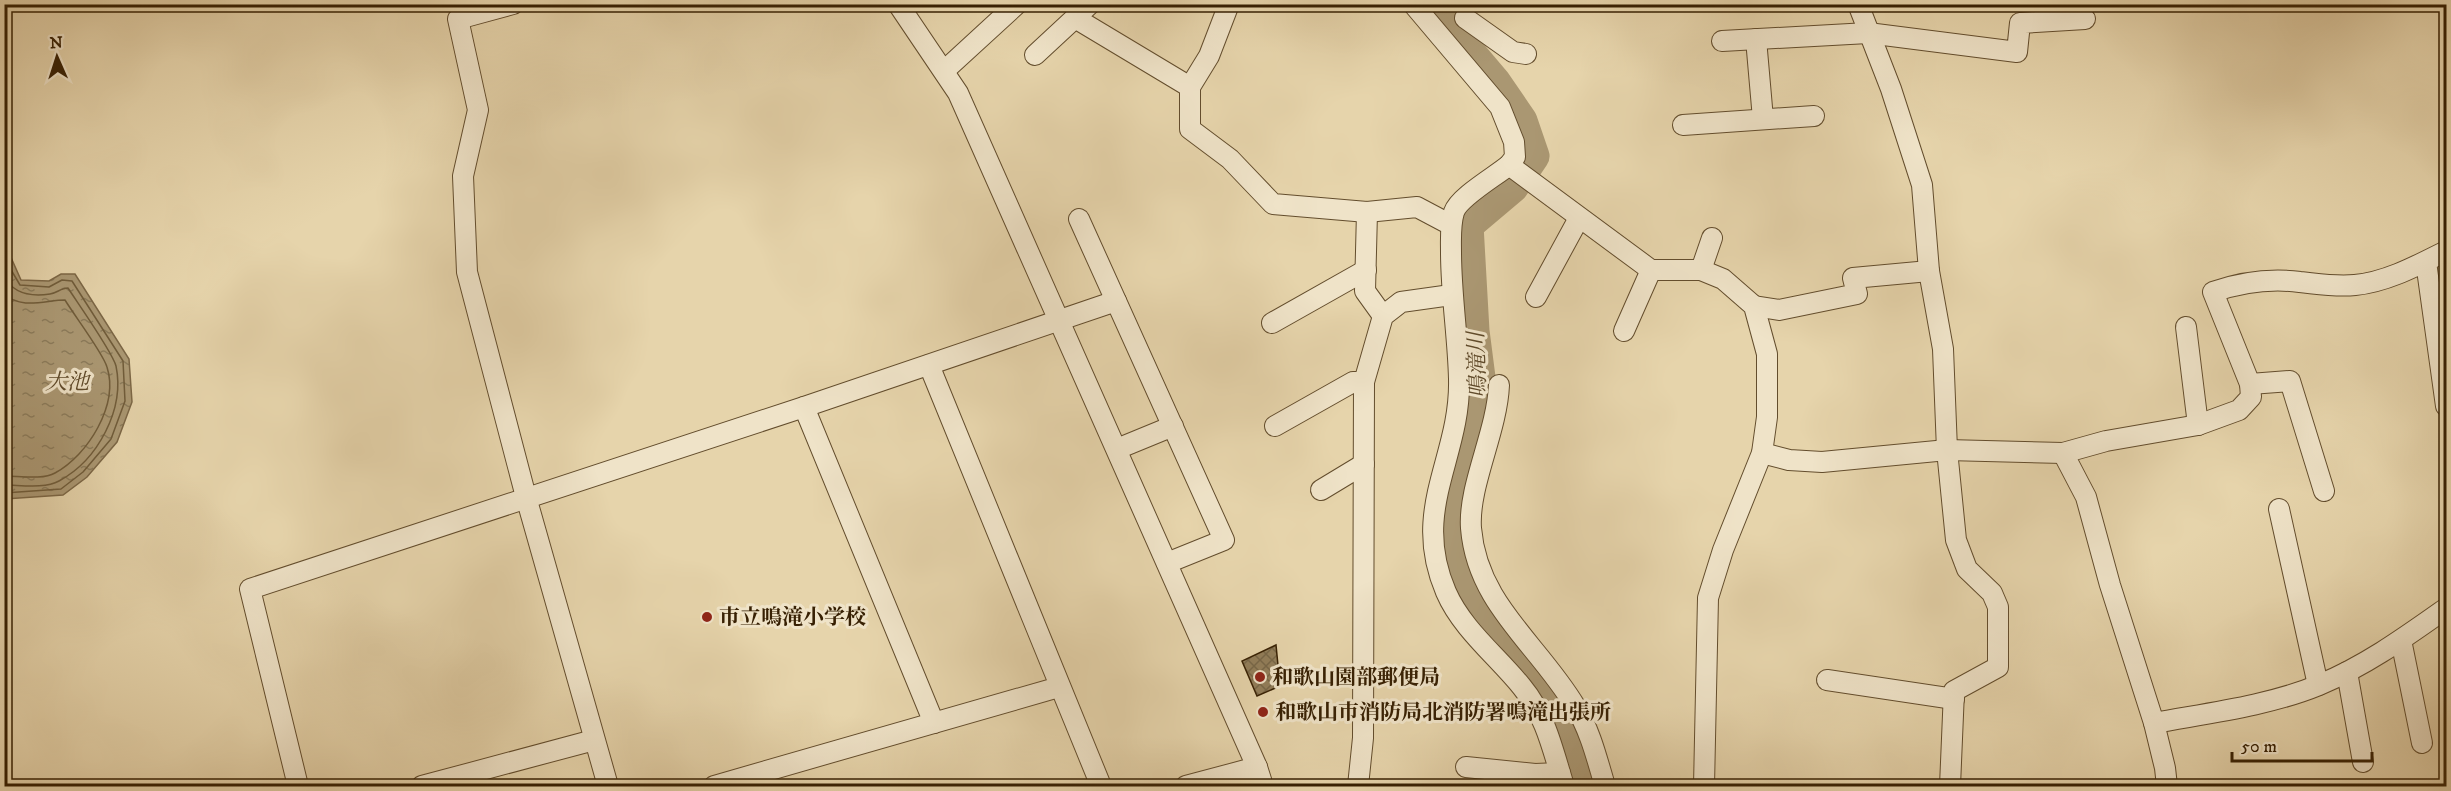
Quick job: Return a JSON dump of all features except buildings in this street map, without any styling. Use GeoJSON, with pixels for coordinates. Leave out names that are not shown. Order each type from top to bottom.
{"type":"FeatureCollection","features":[{"type":"Feature","properties":{"kind":"street"},"geometry":{"type":"LineString","coordinates":[[513,4],[458,19],[478,110],[463,176],[466,272],[526,497],[608,786]]}},
{"type":"Feature","properties":{"kind":"street"},"geometry":{"type":"LineString","coordinates":[[898,4],[958,93],[1260,777],[1186,786]]}},
{"type":"Feature","properties":{"kind":"street"},"geometry":{"type":"LineString","coordinates":[[944,71],[1017,4]]}},
{"type":"Feature","properties":{"kind":"street"},"geometry":{"type":"LineString","coordinates":[[1035,55],[1090,4]]}},
{"type":"Feature","properties":{"kind":"street"},"geometry":{"type":"LineString","coordinates":[[1229,4],[1209,56],[1190,87],[1190,129],[1230,159],[1273,204],[1367,212],[1417,207],[1451,225]]}},
{"type":"Feature","properties":{"kind":"street"},"geometry":{"type":"LineString","coordinates":[[1413,4],[1514,52],[1526,54]]}},
{"type":"Feature","properties":{"kind":"street"},"geometry":{"type":"LineString","coordinates":[[1858,4],[1891,89],[1922,185],[1929,271],[1943,349],[1947,450],[1956,540],[1967,569],[1992,593],[1998,608],[1998,667],[1954,691],[1950,786]]}},
{"type":"Feature","properties":{"kind":"street"},"geometry":{"type":"LineString","coordinates":[[1075,18],[1190,87]]}},
{"type":"Feature","properties":{"kind":"street"},"geometry":{"type":"LineString","coordinates":[[1722,41],[1868,33],[2017,52],[2020,23],[2085,19]]}},
{"type":"Feature","properties":{"kind":"street"},"geometry":{"type":"LineString","coordinates":[[1456,26],[1500,107],[1514,142],[1518,173],[1651,270],[1701,270],[1723,279],[1755,306],[1779,310],[1857,294],[1853,278],[1929,271]]}},
{"type":"Feature","properties":{"kind":"street"},"geometry":{"type":"LineString","coordinates":[[1756,39],[1763,119]]}},
{"type":"Feature","properties":{"kind":"street"},"geometry":{"type":"LineString","coordinates":[[1683,125],[1814,116]]}},
{"type":"Feature","properties":{"kind":"street"},"geometry":{"type":"LineString","coordinates":[[1466,767],[1535,774],[1562,780],[1545,724],[1523,688],[1471,630],[1446,593],[1432,548],[1434,500],[1452,434],[1459,381],[1451,295],[1451,225],[1455,209],[1460,204],[1518,173]]}},
{"type":"Feature","properties":{"kind":"street"},"geometry":{"type":"LineString","coordinates":[[1367,212],[1365,291],[1383,316]]}},
{"type":"Feature","properties":{"kind":"street"},"geometry":{"type":"LineString","coordinates":[[1536,297],[1579,218]]}},
{"type":"Feature","properties":{"kind":"street"},"geometry":{"type":"LineString","coordinates":[[1079,219],[1224,540],[1167,563]]}},
{"type":"Feature","properties":{"kind":"street"},"geometry":{"type":"LineString","coordinates":[[1701,270],[1712,238]]}},
{"type":"Feature","properties":{"kind":"street"},"geometry":{"type":"LineString","coordinates":[[1762,453],[1789,460],[1822,462],[1947,450],[2063,453],[2106,441],[2198,425],[2239,410],[2251,397],[2250,384],[2213,292],[2240,283],[2266,280],[2331,286],[2358,285],[2401,273],[2446,251]]}},
{"type":"Feature","properties":{"kind":"street"},"geometry":{"type":"LineString","coordinates":[[2426,262],[2446,406]]}},
{"type":"Feature","properties":{"kind":"street"},"geometry":{"type":"LineString","coordinates":[[1272,323],[1366,270]]}},
{"type":"Feature","properties":{"kind":"street"},"geometry":{"type":"LineString","coordinates":[[1624,331],[1651,270]]}},
{"type":"Feature","properties":{"kind":"street"},"geometry":{"type":"LineString","coordinates":[[1358,786],[1363,738],[1364,382],[1383,316],[1401,302],[1451,295]]}},
{"type":"Feature","properties":{"kind":"street"},"geometry":{"type":"LineString","coordinates":[[298,786],[250,589],[804,407],[1116,301]]}},
{"type":"Feature","properties":{"kind":"street"},"geometry":{"type":"LineString","coordinates":[[1704,786],[1708,598],[1723,550],[1762,453],[1767,417],[1767,354],[1755,306]]}},
{"type":"Feature","properties":{"kind":"street"},"geometry":{"type":"LineString","coordinates":[[2186,327],[2198,425]]}},
{"type":"Feature","properties":{"kind":"street"},"geometry":{"type":"LineString","coordinates":[[929,364],[1101,786]]}},
{"type":"Feature","properties":{"kind":"street"},"geometry":{"type":"LineString","coordinates":[[2250,384],[2290,381],[2324,491]]}},
{"type":"Feature","properties":{"kind":"street"},"geometry":{"type":"LineString","coordinates":[[1275,426],[1353,382],[1364,382]]}},
{"type":"Feature","properties":{"kind":"street"},"geometry":{"type":"LineString","coordinates":[[1499,385],[1494,421],[1473,502],[1471,525],[1474,553],[1481,576],[1498,606],[1548,666],[1575,706],[1587,729],[1605,786]]}},
{"type":"Feature","properties":{"kind":"street"},"geometry":{"type":"LineString","coordinates":[[804,407],[934,723]]}},
{"type":"Feature","properties":{"kind":"street"},"geometry":{"type":"LineString","coordinates":[[1117,449],[1173,426]]}},
{"type":"Feature","properties":{"kind":"street"},"geometry":{"type":"LineString","coordinates":[[2063,453],[2086,497],[2110,585],[2154,723],[2167,786]]}},
{"type":"Feature","properties":{"kind":"street"},"geometry":{"type":"LineString","coordinates":[[1321,490],[1364,464]]}},
{"type":"Feature","properties":{"kind":"street"},"geometry":{"type":"LineString","coordinates":[[2279,509],[2318,686]]}},
{"type":"Feature","properties":{"kind":"street"},"geometry":{"type":"LineString","coordinates":[[2154,723],[2250,705],[2318,686],[2377,657],[2445,609]]}},
{"type":"Feature","properties":{"kind":"street"},"geometry":{"type":"LineString","coordinates":[[2401,640],[2422,743]]}},
{"type":"Feature","properties":{"kind":"street"},"geometry":{"type":"LineString","coordinates":[[2347,672],[2363,762]]}},
{"type":"Feature","properties":{"kind":"street"},"geometry":{"type":"LineString","coordinates":[[1827,680],[1954,699]]}},
{"type":"Feature","properties":{"kind":"street"},"geometry":{"type":"LineString","coordinates":[[714,786],[1059,687]]}},
{"type":"Feature","properties":{"kind":"street"},"geometry":{"type":"LineString","coordinates":[[422,786],[594,740]]}},
{"type":"Feature","properties":{"kind":"water","name":"大池"},"geometry":{"type":"Polygon","coordinates":[[[5,244],[21,280],[49,281],[61,274],[75,274],[129,359],[132,402],[117,442],[87,477],[63,495],[5,499],[5,244]]]}},
{"type":"Feature","properties":{"kind":"waterway","name":"鳴滝川"},"geometry":{"type":"LineString","coordinates":[[1428,4],[1495,83],[1521,121],[1533,156],[1512,187],[1467,225],[1473,331],[1481,393],[1456,526],[1461,559],[1471,597],[1552,701],[1585,786]]}},
{"type":"Feature","properties":{"kind":"place","name":"市立鳴滝小学校"},"geometry":{"type":"Point","coordinates":[707,617]}},
{"type":"Feature","properties":{"kind":"place","name":"和歌山園部郵便局"},"geometry":{"type":"Point","coordinates":[1260,677]}},
{"type":"Feature","properties":{"kind":"place","name":"和歌山市消防局北消防署鳴滝出張所"},"geometry":{"type":"Point","coordinates":[1263,712]}}]}
